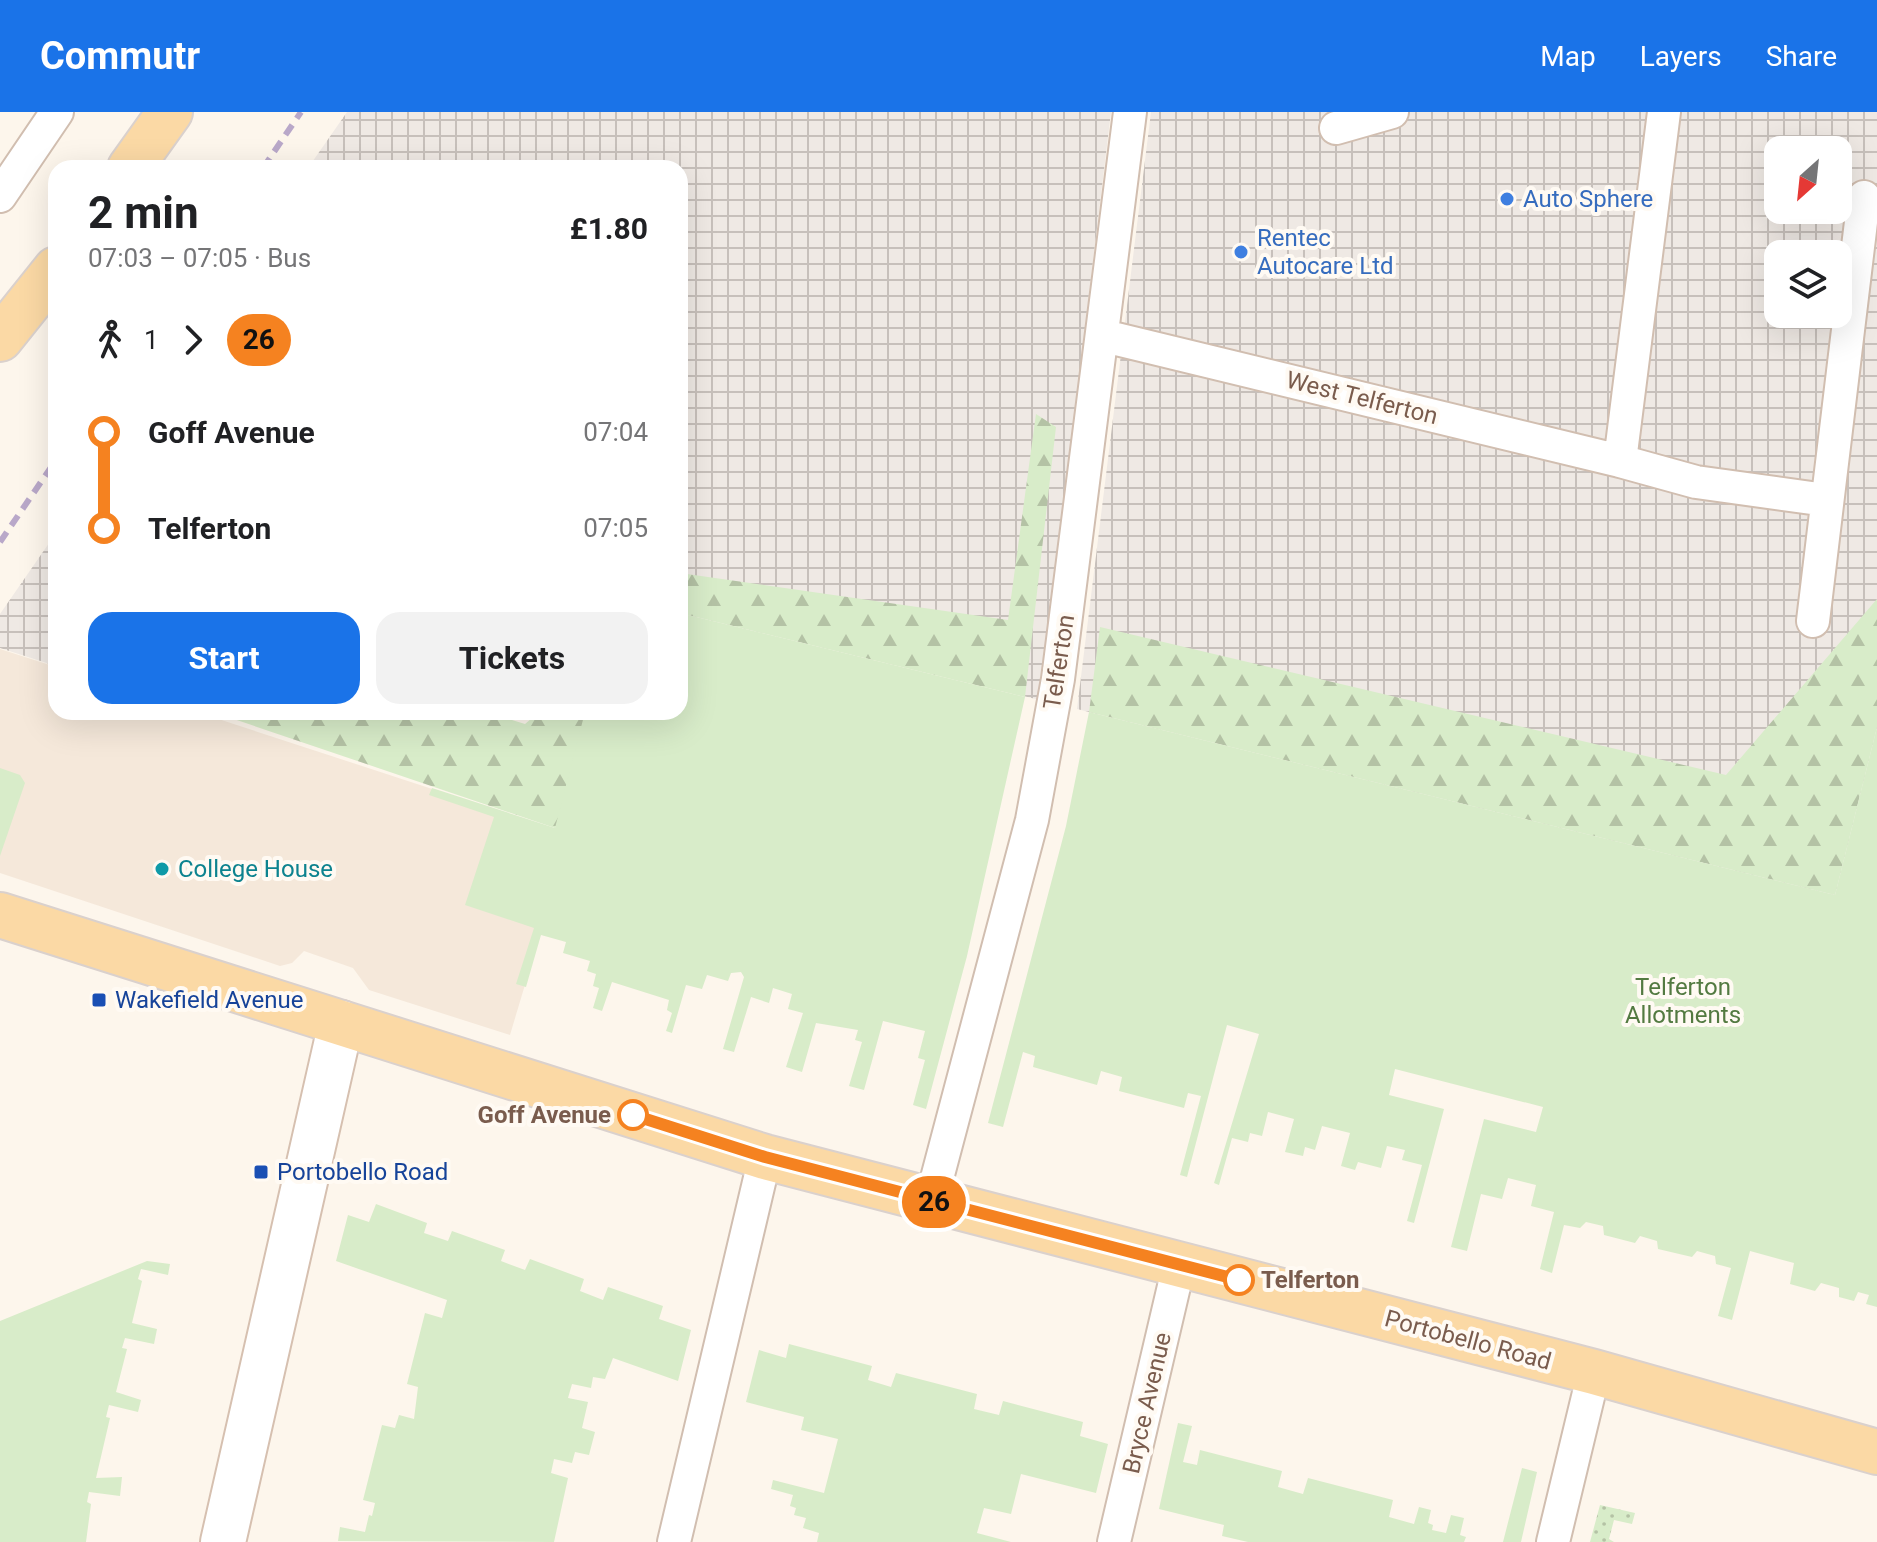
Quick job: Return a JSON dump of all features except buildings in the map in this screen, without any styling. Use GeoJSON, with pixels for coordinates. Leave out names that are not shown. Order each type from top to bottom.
{"type":"FeatureCollection","features":[{"type":"Feature","properties":{"kind":"main road"},"geometry":{"type":"LineString","coordinates":[[136,160],[170,112]]}},
{"type":"Feature","properties":{"kind":"main road"},"geometry":{"type":"LineString","coordinates":[[0,339],[48,279]]}},
{"type":"Feature","properties":{"kind":"main road","name":"Portobello Road"},"geometry":{"type":"LineString","coordinates":[[0,915],[765,1157],[1594,1372],[1877,1452]]}},
{"type":"Feature","properties":{"kind":"street"},"geometry":{"type":"LineString","coordinates":[[0,196],[57,112]]}},
{"type":"Feature","properties":{"kind":"street","name":"Telferton"},"geometry":{"type":"LineString","coordinates":[[931,1201],[1032,820],[1058,679],[1104,336],[1130,112]]}},
{"type":"Feature","properties":{"kind":"street"},"geometry":{"type":"LineString","coordinates":[[1336,128],[1392,112]]}},
{"type":"Feature","properties":{"kind":"street"},"geometry":{"type":"LineString","coordinates":[[1620,461],[1664,112]]}},
{"type":"Feature","properties":{"kind":"street"},"geometry":{"type":"LineString","coordinates":[[1813,621],[1864,197]]}},
{"type":"Feature","properties":{"kind":"street","name":"West Telferton"},"geometry":{"type":"LineString","coordinates":[[1104,336],[1696,482],[1826,500]]}},
{"type":"Feature","properties":{"kind":"street"},"geometry":{"type":"LineString","coordinates":[[223,1542],[341,1023]]}},
{"type":"Feature","properties":{"kind":"street"},"geometry":{"type":"LineString","coordinates":[[674,1542],[765,1157]]}},
{"type":"Feature","properties":{"kind":"street","name":"Bryce Avenue"},"geometry":{"type":"LineString","coordinates":[[1114,1542],[1179,1265]]}},
{"type":"Feature","properties":{"kind":"street"},"geometry":{"type":"LineString","coordinates":[[1553,1542],[1594,1372]]}},
{"type":"Feature","properties":{"kind":"shaded area"},"geometry":{"type":"Polygon","coordinates":[[[347,112],[1111,112],[1040,700],[688,615],[688,160],[314,160],[347,112]]]}},
{"type":"Feature","properties":{"kind":"shaded area"},"geometry":{"type":"Polygon","coordinates":[[[1151,112],[1877,112],[1877,727],[1835,895],[1077,709],[1151,112]]]}},
{"type":"Feature","properties":{"kind":"shaded area"},"geometry":{"type":"Polygon","coordinates":[[[48,545],[48,663],[0,648],[0,614],[48,545]]]}},
{"type":"Feature","properties":{"kind":"shaded area"},"geometry":{"type":"Polygon","coordinates":[[[0,649],[48,664],[48,720],[221,720],[570,834],[510,1035],[369,990],[353,968],[304,951],[292,963],[280,966],[0,873],[0,649]]]}},
{"type":"Feature","properties":{"kind":"green space"},"geometry":{"type":"Polygon","coordinates":[[[1036,414],[1056,427],[1025,697],[688,615],[688,574],[1008,620],[1036,414]]]}},
{"type":"Feature","properties":{"kind":"green space"},"geometry":{"type":"Polygon","coordinates":[[[1877,599],[1877,727],[1835,895],[1089,712],[1100,627],[1726,775],[1877,599]]]}},
{"type":"Feature","properties":{"kind":"green space"},"geometry":{"type":"Polygon","coordinates":[[[688,615],[1025,697],[967,956],[926,1109],[913,1105],[925,1060],[918,1058],[925,1031],[883,1021],[864,1090],[849,1086],[862,1042],[855,1040],[858,1030],[816,1023],[802,1072],[786,1067],[803,1013],[788,1009],[792,994],[773,988],[769,1003],[751,997],[734,1052],[723,1049],[744,977],[741,972],[731,973],[728,981],[707,975],[702,989],[686,985],[672,1033],[666,1031],[672,1013],[667,1010],[669,1000],[612,982],[602,1011],[593,1008],[599,988],[593,986],[596,974],[587,971],[590,961],[563,953],[566,942],[541,935],[526,987],[516,984],[534,928],[465,905],[494,817],[429,795],[432,788],[555,828],[583,720],[688,720],[688,615]]]}},
{"type":"Feature","properties":{"kind":"green space","name":"Telferton Allotments"},"geometry":{"type":"Polygon","coordinates":[[[1089,712],[1835,895],[1877,727],[1877,1307],[1866,1304],[1869,1295],[1858,1292],[1854,1301],[1839,1297],[1839,1288],[1821,1283],[1815,1291],[1790,1284],[1794,1263],[1750,1251],[1732,1320],[1718,1316],[1731,1268],[1716,1264],[1715,1256],[1697,1251],[1692,1257],[1658,1249],[1657,1241],[1640,1236],[1635,1243],[1604,1235],[1603,1226],[1586,1222],[1580,1228],[1564,1225],[1552,1273],[1540,1269],[1554,1212],[1531,1206],[1536,1185],[1508,1178],[1502,1199],[1481,1194],[1467,1251],[1451,1247],[1484,1119],[1536,1132],[1543,1107],[1395,1069],[1389,1095],[1444,1109],[1414,1223],[1407,1221],[1422,1165],[1402,1160],[1405,1150],[1387,1146],[1381,1168],[1358,1162],[1355,1170],[1341,1166],[1350,1133],[1322,1126],[1315,1150],[1305,1147],[1303,1156],[1285,1152],[1294,1119],[1268,1112],[1262,1136],[1250,1133],[1248,1142],[1232,1138],[1219,1185],[1214,1183],[1259,1034],[1227,1025],[1187,1177],[1180,1175],[1201,1096],[1188,1093],[1184,1108],[1119,1091],[1122,1077],[1101,1071],[1097,1085],[1033,1067],[1035,1056],[1023,1052],[1003,1127],[988,1123],[1066,826],[1089,712]]]}},
{"type":"Feature","properties":{"kind":"green space"},"geometry":{"type":"Polygon","coordinates":[[[237,720],[512,720],[525,724],[530,720],[604,720],[555,828],[237,720]]]}},
{"type":"Feature","properties":{"kind":"green space"},"geometry":{"type":"Polygon","coordinates":[[[0,768],[20,775],[25,783],[0,856],[0,768]]]}},
{"type":"Feature","properties":{"kind":"green space"},"geometry":{"type":"Polygon","coordinates":[[[376,1204],[427,1223],[424,1233],[448,1241],[452,1231],[505,1250],[501,1261],[525,1270],[530,1259],[584,1279],[580,1291],[603,1300],[608,1287],[663,1306],[659,1319],[691,1330],[678,1381],[613,1358],[605,1379],[593,1377],[591,1388],[572,1384],[568,1398],[588,1402],[582,1428],[595,1432],[589,1455],[575,1452],[572,1463],[554,1459],[551,1473],[568,1478],[554,1542],[338,1541],[340,1527],[365,1532],[375,1503],[363,1500],[382,1425],[395,1428],[399,1415],[414,1419],[418,1387],[407,1384],[425,1313],[442,1318],[447,1300],[336,1261],[348,1215],[369,1222],[376,1204]]]}},
{"type":"Feature","properties":{"kind":"green space"},"geometry":{"type":"Polygon","coordinates":[[[147,1261],[170,1264],[168,1275],[141,1269],[138,1279],[142,1281],[132,1323],[157,1329],[154,1344],[125,1338],[122,1348],[127,1349],[116,1392],[141,1400],[138,1412],[109,1405],[106,1417],[110,1418],[96,1478],[122,1477],[120,1496],[89,1492],[87,1502],[91,1504],[86,1542],[0,1542],[0,1321],[147,1261]]]}},
{"type":"Feature","properties":{"kind":"green space"},"geometry":{"type":"Polygon","coordinates":[[[789,1344],[872,1366],[868,1380],[891,1387],[896,1373],[977,1394],[974,1409],[999,1415],[1003,1401],[1083,1422],[1080,1436],[1108,1444],[1096,1493],[1021,1474],[1011,1514],[984,1508],[977,1533],[1011,1542],[817,1542],[819,1533],[803,1528],[806,1518],[794,1515],[796,1508],[790,1506],[793,1495],[771,1489],[773,1480],[824,1493],[838,1439],[801,1430],[804,1417],[746,1402],[759,1350],[786,1358],[789,1344]]]}},
{"type":"Feature","properties":{"kind":"green space"},"geometry":{"type":"Polygon","coordinates":[[[1178,1423],[1192,1426],[1183,1462],[1197,1465],[1200,1450],[1282,1471],[1278,1487],[1303,1494],[1308,1478],[1393,1500],[1389,1517],[1414,1524],[1419,1507],[1431,1510],[1428,1523],[1433,1525],[1432,1530],[1446,1533],[1451,1515],[1464,1518],[1460,1535],[1466,1537],[1464,1542],[1248,1542],[1222,1536],[1224,1525],[1159,1509],[1178,1423]]]}},
{"type":"Feature","properties":{"kind":"green space"},"geometry":{"type":"Polygon","coordinates":[[[1522,1468],[1537,1472],[1521,1542],[1503,1542],[1522,1468]]]}},
{"type":"Feature","properties":{"kind":"green space"},"geometry":{"type":"Polygon","coordinates":[[[1600,1505],[1635,1513],[1632,1524],[1614,1520],[1609,1539],[1614,1542],[1590,1542],[1600,1505]]]}},
{"type":"Feature","properties":{"kind":"railway"},"geometry":{"type":"LineString","coordinates":[[268,160],[301,112]]}},
{"type":"Feature","properties":{"kind":"railway"},"geometry":{"type":"LineString","coordinates":[[0,542],[48,472]]}},
{"type":"Feature","properties":{"kind":"bus line","name":"26"},"geometry":{"type":"LineString","coordinates":[[633,1115],[765,1157],[1239,1280]]}},
{"type":"Feature","properties":{"kind":"place","name":"Auto Sphere"},"geometry":{"type":"Point","coordinates":[1507,199]}},
{"type":"Feature","properties":{"kind":"place","name":"Rentec Autocare Ltd"},"geometry":{"type":"Point","coordinates":[1241,252]}},
{"type":"Feature","properties":{"kind":"place","name":"College House"},"geometry":{"type":"Point","coordinates":[162,869]}},
{"type":"Feature","properties":{"kind":"place","name":"Wakefield Avenue"},"geometry":{"type":"Point","coordinates":[99,1000]}},
{"type":"Feature","properties":{"kind":"place","name":"Goff Avenue"},"geometry":{"type":"Point","coordinates":[633,1115]}},
{"type":"Feature","properties":{"kind":"place","name":"Portobello Road"},"geometry":{"type":"Point","coordinates":[261,1172]}},
{"type":"Feature","properties":{"kind":"place","name":"Telferton"},"geometry":{"type":"Point","coordinates":[1239,1280]}}]}
